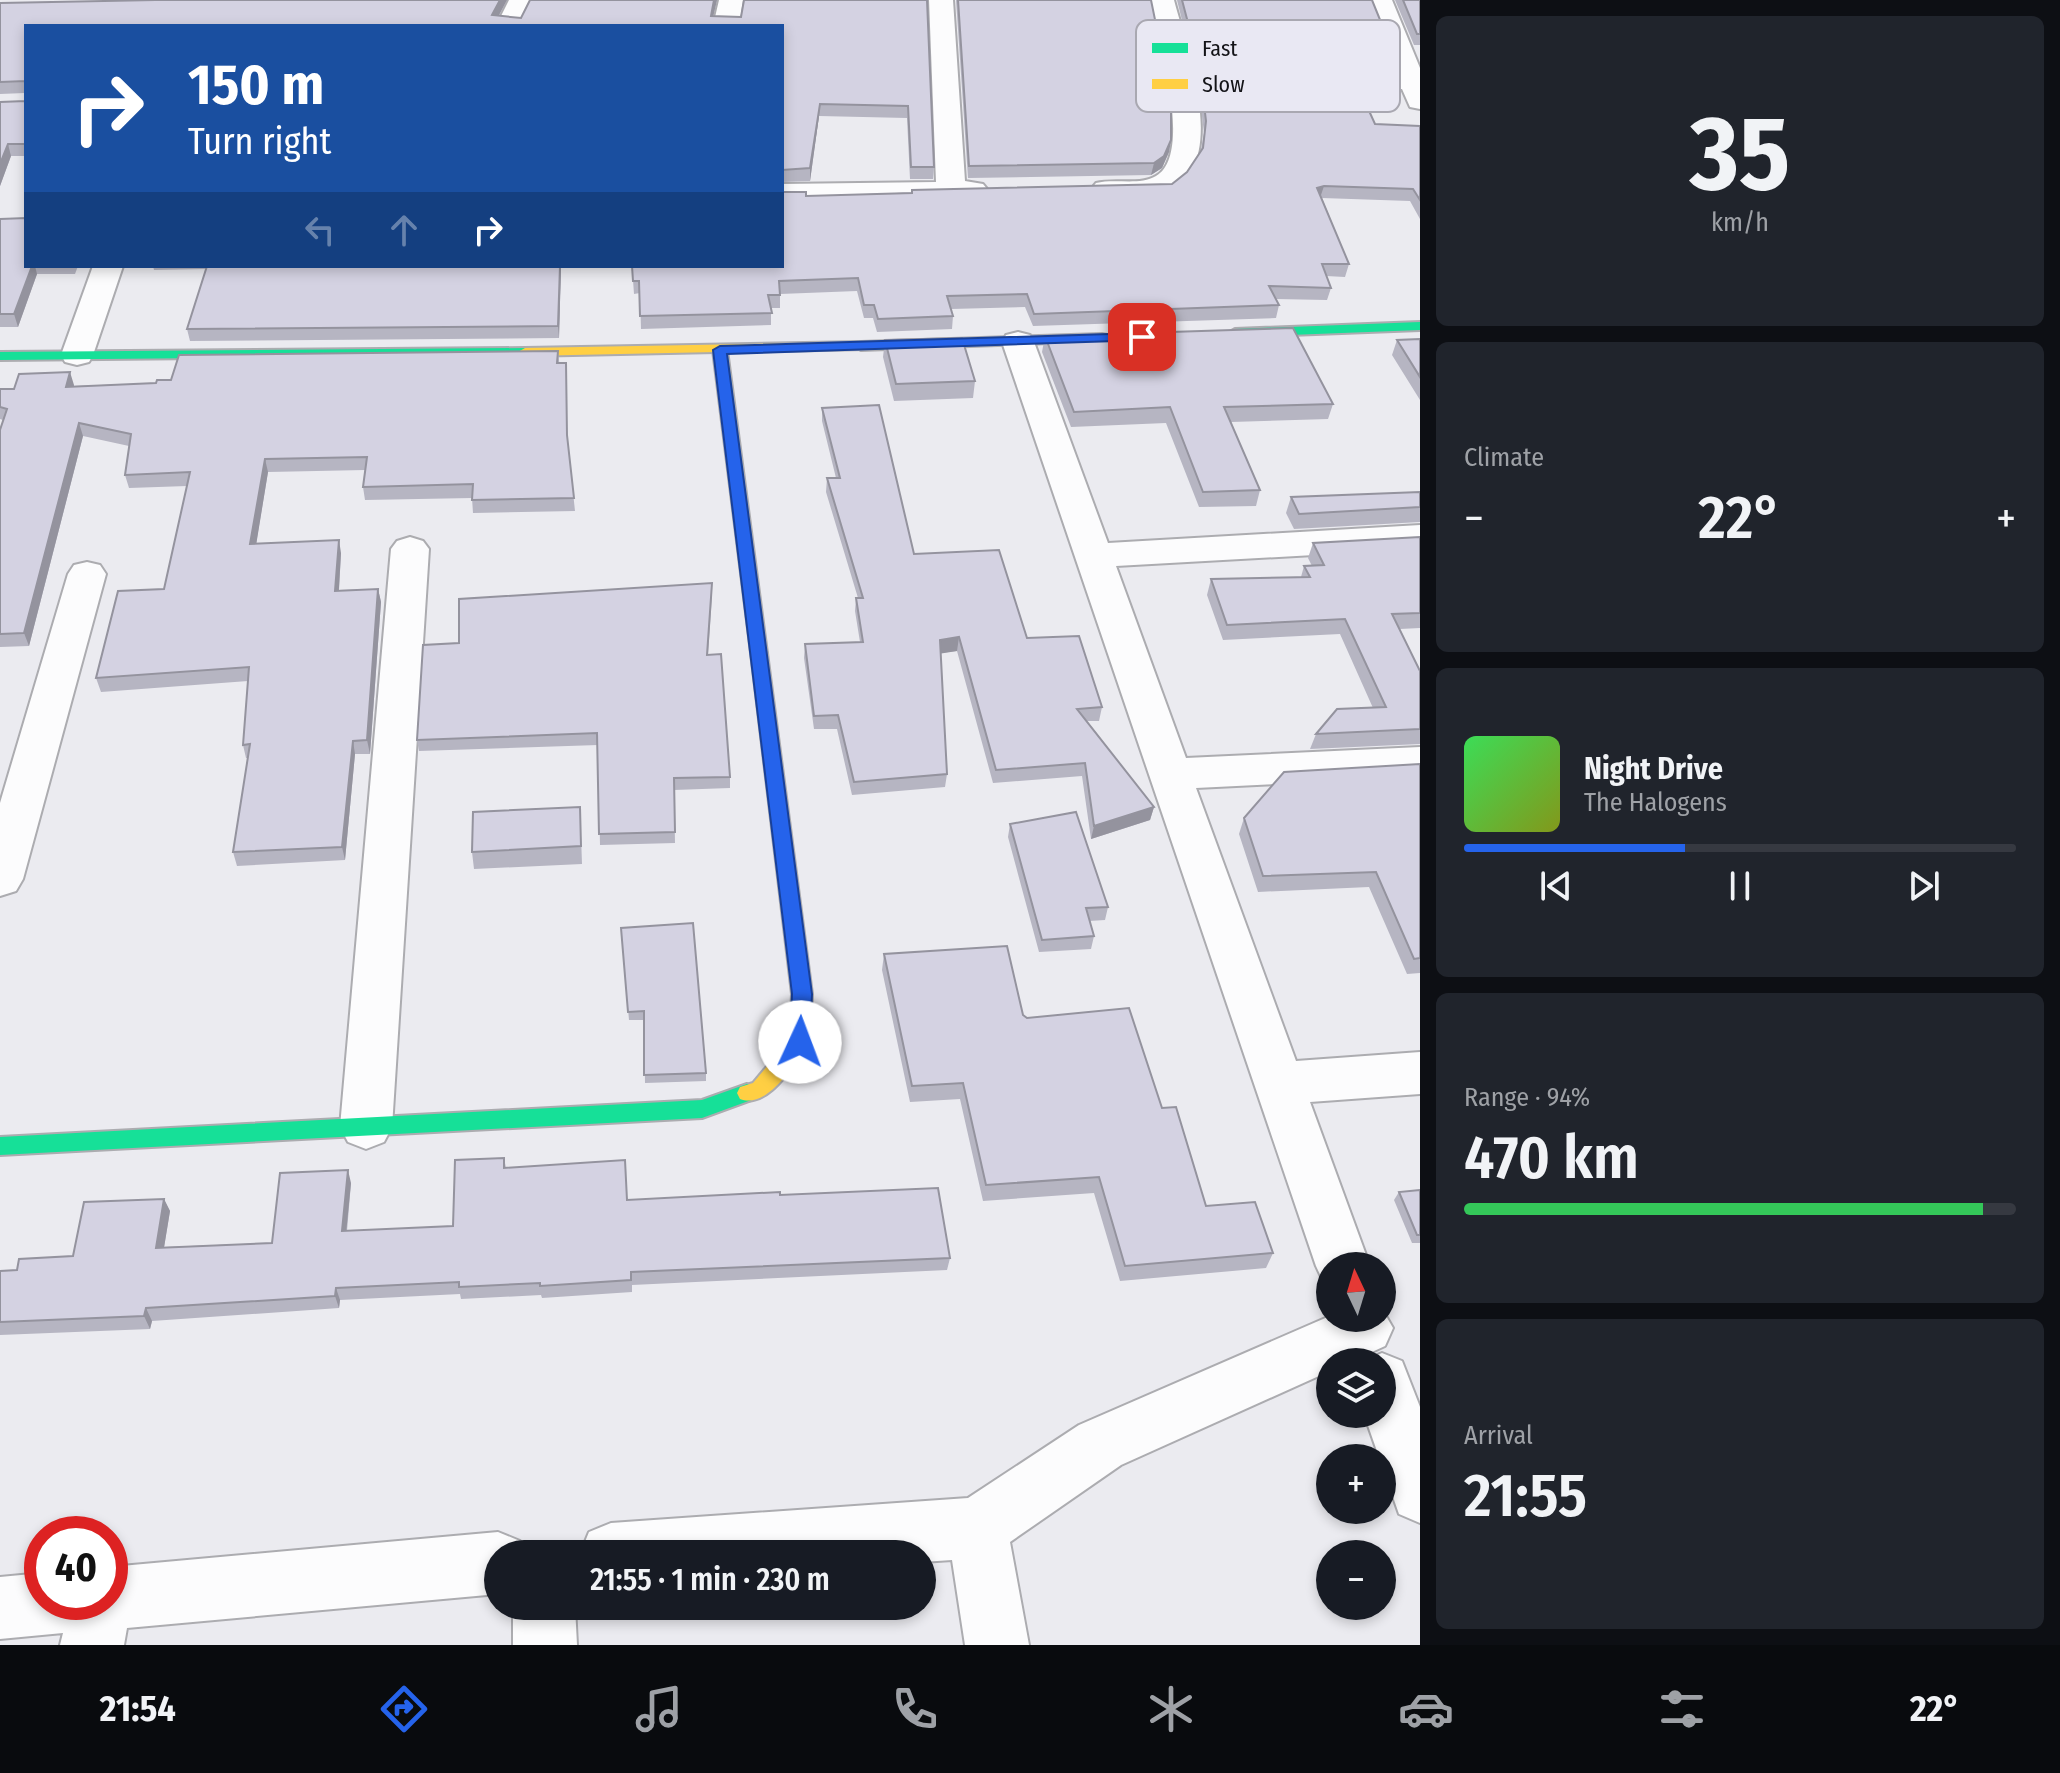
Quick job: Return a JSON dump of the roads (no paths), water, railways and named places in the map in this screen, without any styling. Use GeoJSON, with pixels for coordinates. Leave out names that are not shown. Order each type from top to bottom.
{"type":"FeatureCollection","features":[{"type":"Feature","properties":{"kind":"street"},"geometry":{"type":"LineString","coordinates":[[510,24],[521,0]]}},
{"type":"Feature","properties":{"kind":"street"},"geometry":{"type":"LineString","coordinates":[[726,24],[731,0]]}},
{"type":"Feature","properties":{"kind":"street"},"geometry":{"type":"LineString","coordinates":[[941,0],[951,190]]}},
{"type":"Feature","properties":{"kind":"street"},"geometry":{"type":"LineString","coordinates":[[1162,0],[1167,20]]}},
{"type":"Feature","properties":{"kind":"street"},"geometry":{"type":"LineString","coordinates":[[1380,0],[1388,20]]}},
{"type":"Feature","properties":{"kind":"street"},"geometry":{"type":"LineString","coordinates":[[1400,51],[1416,91]]}},
{"type":"Feature","properties":{"kind":"street"},"geometry":{"type":"LineString","coordinates":[[1081,189],[1159,187],[1173,178],[1183,165],[1184,112]]}},
{"type":"Feature","properties":{"kind":"street"},"geometry":{"type":"LineString","coordinates":[[784,193],[996,189]]}},
{"type":"Feature","properties":{"kind":"street"},"geometry":{"type":"LineString","coordinates":[[77,355],[107,268]]}},
{"type":"Feature","properties":{"kind":"street"},"geometry":{"type":"LineString","coordinates":[[1219,334],[1420,326]]}},
{"type":"Feature","properties":{"kind":"street"},"geometry":{"type":"LineString","coordinates":[[0,356],[720,350],[1126,338]]}},
{"type":"Feature","properties":{"kind":"street"},"geometry":{"type":"LineString","coordinates":[[1018,342],[1338,1252]]}},
{"type":"Feature","properties":{"kind":"street"},"geometry":{"type":"LineString","coordinates":[[0,1146],[702,1109],[760,1089],[800,1042],[802,994],[720,350]]}},
{"type":"Feature","properties":{"kind":"street"},"geometry":{"type":"LineString","coordinates":[[1093,556],[1420,537]]}},
{"type":"Feature","properties":{"kind":"street"},"geometry":{"type":"LineString","coordinates":[[366,1127],[410,549]]}},
{"type":"Feature","properties":{"kind":"street"},"geometry":{"type":"LineString","coordinates":[[0,879],[87,574]]}},
{"type":"Feature","properties":{"kind":"street"},"geometry":{"type":"LineString","coordinates":[[1169,774],[1420,762]]}},
{"type":"Feature","properties":{"kind":"street"},"geometry":{"type":"LineString","coordinates":[[1278,1083],[1420,1073]]}},
{"type":"Feature","properties":{"kind":"street"},"geometry":{"type":"LineString","coordinates":[[808,1540],[977,1528],[1100,1445],[1371,1347],[1415,1463]]}},
{"type":"Feature","properties":{"kind":"street"},"geometry":{"type":"LineString","coordinates":[[977,1528],[997,1645]]}},
{"type":"Feature","properties":{"kind":"street"},"geometry":{"type":"LineString","coordinates":[[128,1596],[484,1564]]}},
{"type":"Feature","properties":{"kind":"street"},"geometry":{"type":"LineString","coordinates":[[0,1608],[24,1606]]}},
{"type":"Feature","properties":{"kind":"street"},"geometry":{"type":"LineString","coordinates":[[92,1645],[97,1620]]}},
{"type":"Feature","properties":{"kind":"street"},"geometry":{"type":"LineString","coordinates":[[544,1620],[545,1645]]}}]}
